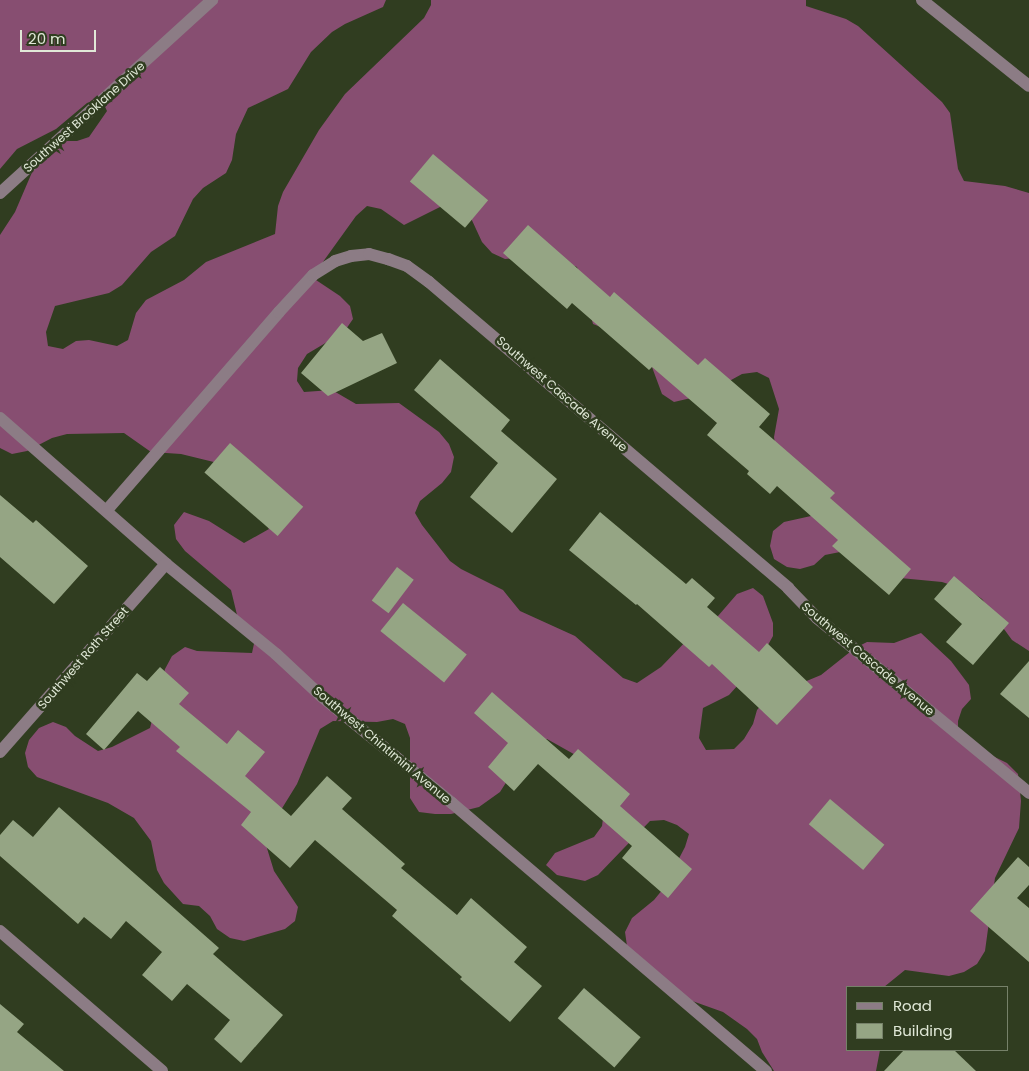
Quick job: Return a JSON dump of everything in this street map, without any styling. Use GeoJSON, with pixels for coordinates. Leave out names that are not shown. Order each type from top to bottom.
{"type":"FeatureCollection","features":[{"type":"Feature","properties":{"kind":"street","name":"Southwest Brooklane Drive"},"geometry":{"type":"LineString","coordinates":[[0,193],[212,0]]}},
{"type":"Feature","properties":{"kind":"street"},"geometry":{"type":"LineString","coordinates":[[922,0],[1029,86]]}},
{"type":"Feature","properties":{"kind":"street","name":"Southwest Cascade Avenue"},"geometry":{"type":"LineString","coordinates":[[107,510],[313,275],[335,261],[351,256],[368,254],[388,259],[407,266],[430,282],[788,588],[817,618],[1029,793]]}},
{"type":"Feature","properties":{"kind":"street","name":"Southwest Chintimini Avenue"},"geometry":{"type":"LineString","coordinates":[[0,418],[107,510],[166,564],[276,654],[320,694],[452,803],[766,1071]]}},
{"type":"Feature","properties":{"kind":"street","name":"Southwest Roth Street"},"geometry":{"type":"LineString","coordinates":[[0,752],[166,564]]}},
{"type":"Feature","properties":{"kind":"street"},"geometry":{"type":"LineString","coordinates":[[0,931],[162,1071]]}},
{"type":"Feature","properties":{"kind":"shaded area"},"geometry":{"type":"Polygon","coordinates":[[[0,0],[386,0],[383,7],[332,32],[311,52],[288,89],[248,108],[236,134],[232,160],[226,173],[203,188],[193,199],[175,236],[151,252],[122,285],[109,293],[55,306],[46,332],[48,346],[63,349],[76,341],[89,340],[117,346],[128,340],[136,313],[146,300],[184,280],[206,262],[275,234],[278,206],[283,192],[319,130],[345,94],[424,18],[431,5],[431,0],[806,0],[806,6],[846,19],[858,26],[942,102],[950,113],[958,169],[964,181],[1005,186],[1029,193],[1029,651],[1012,640],[982,599],[970,591],[942,582],[900,578],[840,552],[825,555],[814,565],[800,569],[787,567],[774,559],[770,546],[773,531],[784,522],[811,516],[776,452],[774,437],[779,409],[769,378],[757,372],[742,374],[704,395],[674,402],[662,394],[646,351],[636,341],[593,324],[577,267],[552,257],[537,255],[505,259],[492,253],[482,242],[470,216],[444,205],[404,225],[381,209],[367,206],[356,216],[320,266],[316,280],[340,296],[350,306],[353,319],[344,332],[307,354],[298,368],[297,381],[304,392],[332,390],[356,404],[399,403],[439,432],[449,444],[454,457],[451,472],[442,483],[420,501],[415,513],[422,525],[450,561],[461,569],[503,590],[520,611],[575,636],[623,678],[637,683],[661,667],[692,635],[718,616],[737,594],[753,588],[763,596],[773,623],[773,636],[758,663],[729,695],[703,708],[699,738],[706,750],[734,749],[744,739],[753,724],[757,710],[768,697],[821,675],[855,648],[867,642],[894,643],[921,633],[951,661],[969,685],[971,699],[962,709],[958,721],[958,736],[968,744],[1007,763],[1018,774],[1021,801],[1019,828],[995,878],[985,951],[977,964],[964,972],[949,976],[905,970],[885,986],[846,986],[846,1051],[880,1051],[876,1071],[774,1071],[762,1052],[757,1039],[747,1029],[723,1012],[681,997],[627,946],[625,932],[632,918],[654,900],[663,889],[685,847],[689,834],[677,825],[664,820],[650,821],[598,875],[585,881],[557,875],[546,865],[555,853],[594,837],[602,826],[608,779],[595,766],[547,739],[528,748],[500,792],[479,807],[451,814],[419,812],[410,798],[410,738],[405,724],[393,719],[377,722],[333,721],[320,729],[297,784],[268,831],[266,845],[274,871],[298,907],[295,921],[285,929],[244,941],[230,938],[217,929],[210,916],[199,906],[183,904],[164,883],[157,870],[151,841],[134,818],[108,803],[37,777],[28,767],[25,753],[29,740],[39,728],[53,722],[66,727],[75,736],[98,751],[112,747],[150,728],[165,669],[172,656],[185,647],[197,651],[252,653],[255,639],[238,619],[231,590],[185,551],[176,539],[174,525],[184,512],[209,521],[244,543],[269,529],[226,465],[181,454],[151,452],[124,433],[67,434],[52,438],[27,451],[12,454],[0,448],[0,235],[15,212],[39,156],[63,141],[77,141],[89,137],[107,111],[101,98],[87,103],[56,129],[17,149],[0,169],[0,0]]]}},
{"type":"Feature","properties":{"kind":"building"},"geometry":{"type":"Polygon","coordinates":[[[433,154],[488,200],[465,228],[410,182],[433,154]]]}},
{"type":"Feature","properties":{"kind":"building"},"geometry":{"type":"Polygon","coordinates":[[[528,225],[610,297],[614,292],[698,365],[705,358],[770,414],[759,427],[835,493],[830,498],[911,569],[889,595],[832,546],[838,540],[777,486],[770,494],[747,474],[749,471],[707,435],[717,423],[652,367],[649,370],[572,303],[567,309],[503,253],[528,225]]]}},
{"type":"Feature","properties":{"kind":"building"},"geometry":{"type":"Polygon","coordinates":[[[342,323],[363,341],[382,333],[397,363],[328,396],[301,373],[342,323]]]}},
{"type":"Feature","properties":{"kind":"building"},"geometry":{"type":"Polygon","coordinates":[[[440,359],[510,420],[501,431],[557,479],[512,533],[470,497],[498,463],[414,390],[440,359]]]}},
{"type":"Feature","properties":{"kind":"building"},"geometry":{"type":"Polygon","coordinates":[[[230,443],[303,507],[278,536],[204,472],[230,443]]]}},
{"type":"Feature","properties":{"kind":"building"},"geometry":{"type":"Polygon","coordinates":[[[0,495],[33,523],[36,520],[88,566],[54,604],[0,557],[0,495]]]}},
{"type":"Feature","properties":{"kind":"building"},"geometry":{"type":"Polygon","coordinates":[[[600,512],[686,584],[692,578],[715,598],[707,607],[759,652],[767,643],[813,687],[777,725],[712,664],[709,667],[637,604],[569,550],[600,512]]]}},
{"type":"Feature","properties":{"kind":"building"},"geometry":{"type":"Polygon","coordinates":[[[397,567],[414,580],[388,613],[372,601],[397,567]]]}},
{"type":"Feature","properties":{"kind":"building"},"geometry":{"type":"Polygon","coordinates":[[[954,576],[1009,623],[973,665],[946,642],[962,624],[934,599],[954,576]]]}},
{"type":"Feature","properties":{"kind":"building"},"geometry":{"type":"Polygon","coordinates":[[[403,603],[467,655],[444,683],[380,631],[403,603]]]}},
{"type":"Feature","properties":{"kind":"building"},"geometry":{"type":"Polygon","coordinates":[[[1029,661],[1029,718],[1000,694],[1029,661]]]}},
{"type":"Feature","properties":{"kind":"building"},"geometry":{"type":"Polygon","coordinates":[[[160,667],[189,693],[179,704],[227,744],[238,730],[265,752],[245,776],[291,816],[327,776],[352,798],[342,809],[405,864],[401,868],[457,915],[471,898],[527,947],[514,962],[542,986],[510,1022],[392,916],[397,910],[315,840],[290,868],[241,825],[251,812],[176,751],[180,747],[138,711],[104,750],[86,734],[137,673],[147,681],[160,667]]]}},
{"type":"Feature","properties":{"kind":"building"},"geometry":{"type":"Polygon","coordinates":[[[492,692],[569,759],[578,749],[630,794],[620,806],[692,869],[668,898],[622,858],[632,846],[538,764],[514,791],[488,767],[508,743],[474,713],[492,692]]]}},
{"type":"Feature","properties":{"kind":"building"},"geometry":{"type":"Polygon","coordinates":[[[830,799],[884,845],[863,870],[809,824],[830,799]]]}},
{"type":"Feature","properties":{"kind":"building"},"geometry":{"type":"Polygon","coordinates":[[[59,807],[219,948],[213,954],[283,1015],[241,1063],[214,1039],[230,1020],[187,984],[172,1001],[142,975],[162,952],[126,921],[111,939],[84,917],[78,924],[0,856],[0,835],[13,820],[33,837],[59,807]]]}},
{"type":"Feature","properties":{"kind":"building"},"geometry":{"type":"Polygon","coordinates":[[[1018,857],[1029,867],[1029,885],[1017,898],[1029,908],[1029,962],[970,911],[1018,857]]]}},
{"type":"Feature","properties":{"kind":"building"},"geometry":{"type":"Polygon","coordinates":[[[584,988],[641,1037],[614,1067],[558,1018],[584,988]]]}},
{"type":"Feature","properties":{"kind":"building"},"geometry":{"type":"Polygon","coordinates":[[[0,1004],[24,1024],[17,1032],[64,1071],[0,1071],[0,1004]]]}},
{"type":"Feature","properties":{"kind":"building"},"geometry":{"type":"Polygon","coordinates":[[[903,1051],[955,1051],[976,1071],[884,1071],[903,1051]]]}}]}
